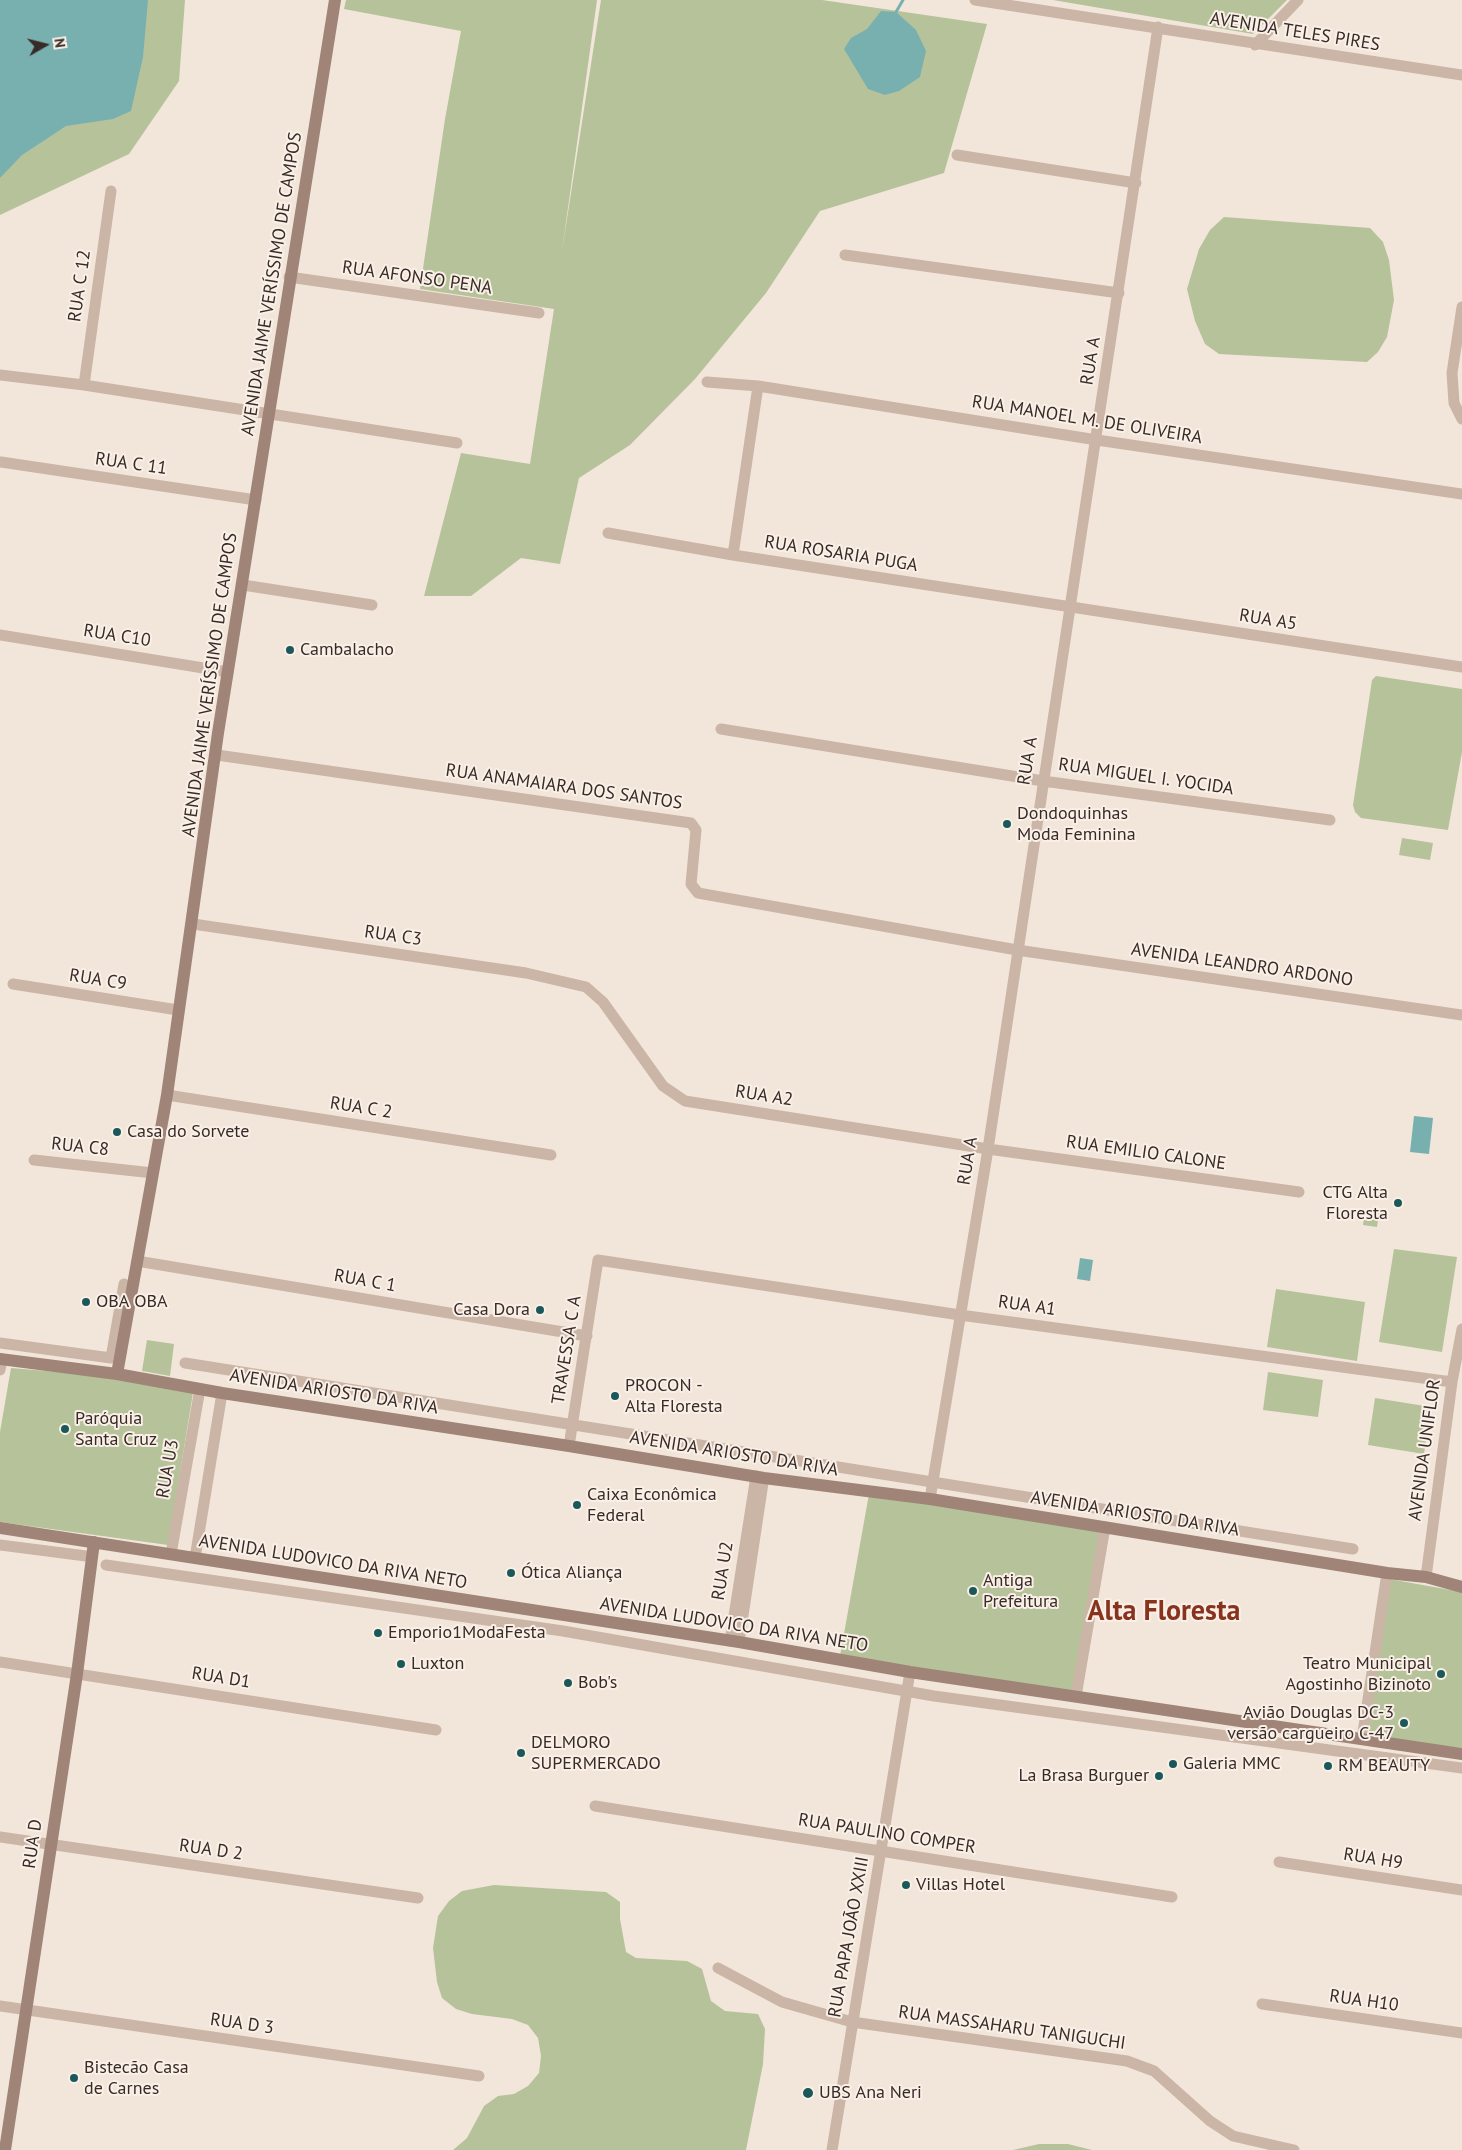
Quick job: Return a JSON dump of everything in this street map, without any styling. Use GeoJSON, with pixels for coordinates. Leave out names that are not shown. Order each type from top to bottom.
{"type":"FeatureCollection","features":[{"type":"Feature","properties":{"kind":"street","name":"AVENIDA JAIME VERÍSSIMO DE CAMPOS"},"geometry":{"type":"LineString","coordinates":[[117,1374],[167,1095],[228,672],[335,0]]}},
{"type":"Feature","properties":{"kind":"street","name":"AVENIDA TELES PIRES"},"geometry":{"type":"LineString","coordinates":[[975,0],[1462,75]]}},
{"type":"Feature","properties":{"kind":"street"},"geometry":{"type":"LineString","coordinates":[[1255,44],[1298,0]]}},
{"type":"Feature","properties":{"kind":"street","name":"RUA A"},"geometry":{"type":"LineString","coordinates":[[930,1499],[988,1148],[1069,608],[1136,183],[1158,27]]}},
{"type":"Feature","properties":{"kind":"street"},"geometry":{"type":"LineString","coordinates":[[957,155],[1136,183]]}},
{"type":"Feature","properties":{"kind":"street","name":"RUA C 12"},"geometry":{"type":"LineString","coordinates":[[84,386],[111,191]]}},
{"type":"Feature","properties":{"kind":"street"},"geometry":{"type":"LineString","coordinates":[[845,255],[1118,293]]}},
{"type":"Feature","properties":{"kind":"street","name":"RUA AFONSO PENA"},"geometry":{"type":"LineString","coordinates":[[290,277],[539,313]]}},
{"type":"Feature","properties":{"kind":"street"},"geometry":{"type":"LineString","coordinates":[[1462,307],[1452,372],[1454,403],[1462,420]]}},
{"type":"Feature","properties":{"kind":"street"},"geometry":{"type":"LineString","coordinates":[[0,375],[457,443]]}},
{"type":"Feature","properties":{"kind":"street","name":"RUA MANOEL M. DE OLIVEIRA"},"geometry":{"type":"LineString","coordinates":[[707,382],[758,386],[1097,440],[1462,494]]}},
{"type":"Feature","properties":{"kind":"street"},"geometry":{"type":"LineString","coordinates":[[733,555],[758,386]]}},
{"type":"Feature","properties":{"kind":"street","name":"RUA C 11"},"geometry":{"type":"LineString","coordinates":[[0,462],[256,500]]}},
{"type":"Feature","properties":{"kind":"street","name":"RUA ROSARIA PUGA"},"geometry":{"type":"LineString","coordinates":[[608,533],[733,555],[1069,608]]}},
{"type":"Feature","properties":{"kind":"street"},"geometry":{"type":"LineString","coordinates":[[243,585],[372,605]]}},
{"type":"Feature","properties":{"kind":"street","name":"RUA A5"},"geometry":{"type":"LineString","coordinates":[[1069,608],[1462,667]]}},
{"type":"Feature","properties":{"kind":"street","name":"RUA C10"},"geometry":{"type":"LineString","coordinates":[[0,635],[228,672]]}},
{"type":"Feature","properties":{"kind":"street","name":"RUA MIGUEL I. YOCIDA"},"geometry":{"type":"LineString","coordinates":[[721,729],[1043,781],[1330,820]]}},
{"type":"Feature","properties":{"kind":"street","name":"RUA ANAMAIARA DOS SANTOS"},"geometry":{"type":"LineString","coordinates":[[217,755],[691,823],[696,830],[691,884],[698,893],[1017,950]]}},
{"type":"Feature","properties":{"kind":"street","name":"RUA C3"},"geometry":{"type":"LineString","coordinates":[[193,924],[526,973],[586,987]]}},
{"type":"Feature","properties":{"kind":"street","name":"AVENIDA LEANDRO ARDONO"},"geometry":{"type":"LineString","coordinates":[[1017,950],[1462,1015]]}},
{"type":"Feature","properties":{"kind":"street","name":"RUA C9"},"geometry":{"type":"LineString","coordinates":[[13,984],[178,1010]]}},
{"type":"Feature","properties":{"kind":"street","name":"RUA A2"},"geometry":{"type":"LineString","coordinates":[[586,987],[603,1002],[663,1086],[685,1100],[988,1148]]}},
{"type":"Feature","properties":{"kind":"street","name":"RUA C 2"},"geometry":{"type":"LineString","coordinates":[[167,1095],[550,1155]]}},
{"type":"Feature","properties":{"kind":"street","name":"RUA EMILIO CALONE"},"geometry":{"type":"LineString","coordinates":[[988,1148],[1299,1192]]}},
{"type":"Feature","properties":{"kind":"street","name":"RUA C8"},"geometry":{"type":"LineString","coordinates":[[34,1160],[153,1173]]}},
{"type":"Feature","properties":{"kind":"street","name":"RUA A1"},"geometry":{"type":"LineString","coordinates":[[598,1260],[1455,1390]]}},
{"type":"Feature","properties":{"kind":"street","name":"TRAVESSA C A"},"geometry":{"type":"LineString","coordinates":[[569,1446],[598,1260]]}},
{"type":"Feature","properties":{"kind":"street","name":"RUA C 1"},"geometry":{"type":"LineString","coordinates":[[137,1261],[587,1336]]}},
{"type":"Feature","properties":{"kind":"street"},"geometry":{"type":"LineString","coordinates":[[0,1343],[111,1358],[124,1284]]}},
{"type":"Feature","properties":{"kind":"street","name":"AVENIDA UNIFLOR"},"geometry":{"type":"LineString","coordinates":[[1426,1577],[1455,1390],[1462,1329]]}},
{"type":"Feature","properties":{"kind":"street","name":"AVENIDA ARIOSTO DA RIVA"},"geometry":{"type":"LineString","coordinates":[[1,1363],[117,1374],[222,1393],[760,1477],[930,1499],[1387,1573],[1426,1577],[1462,1586]]}},
{"type":"Feature","properties":{"kind":"street"},"geometry":{"type":"LineString","coordinates":[[185,1363],[1353,1549]]}},
{"type":"Feature","properties":{"kind":"street","name":"RUA U3"},"geometry":{"type":"LineString","coordinates":[[171,1554],[200,1389]]}},
{"type":"Feature","properties":{"kind":"street"},"geometry":{"type":"LineString","coordinates":[[195,1558],[222,1393]]}},
{"type":"Feature","properties":{"kind":"street","name":"RUA U2"},"geometry":{"type":"LineString","coordinates":[[734,1642],[760,1477]]}},
{"type":"Feature","properties":{"kind":"street"},"geometry":{"type":"LineString","coordinates":[[1076,1696],[1104,1527]]}},
{"type":"Feature","properties":{"kind":"street","name":"AVENIDA LUDOVICO DA RIVA NETO"},"geometry":{"type":"LineString","coordinates":[[0,1528],[734,1642],[910,1672],[1462,1754]]}},
{"type":"Feature","properties":{"kind":"street","name":"RUA D"},"geometry":{"type":"LineString","coordinates":[[4,2150],[27,2011],[77,1674],[94,1542]]}},
{"type":"Feature","properties":{"kind":"street"},"geometry":{"type":"LineString","coordinates":[[0,1545],[86,1556]]}},
{"type":"Feature","properties":{"kind":"street"},"geometry":{"type":"LineString","coordinates":[[106,1564],[563,1630],[906,1691],[1462,1768]]}},
{"type":"Feature","properties":{"kind":"street"},"geometry":{"type":"LineString","coordinates":[[1362,1739],[1387,1573]]}},
{"type":"Feature","properties":{"kind":"street","name":"RUA D1"},"geometry":{"type":"LineString","coordinates":[[0,1662],[436,1730]]}},
{"type":"Feature","properties":{"kind":"street","name":"RUA PAPA JOÃO XXIII"},"geometry":{"type":"LineString","coordinates":[[832,2150],[910,1672]]}},
{"type":"Feature","properties":{"kind":"street","name":"RUA PAULINO COMPER"},"geometry":{"type":"LineString","coordinates":[[595,1806],[1172,1897]]}},
{"type":"Feature","properties":{"kind":"street","name":"RUA D 2"},"geometry":{"type":"LineString","coordinates":[[0,1837],[51,1846],[418,1898]]}},
{"type":"Feature","properties":{"kind":"street","name":"RUA H9"},"geometry":{"type":"LineString","coordinates":[[1279,1862],[1462,1890]]}},
{"type":"Feature","properties":{"kind":"street","name":"RUA MASSAHARU TANIGUCHI"},"geometry":{"type":"LineString","coordinates":[[718,1968],[782,2002],[852,2022],[1127,2061],[1154,2071],[1210,2121],[1233,2136],[1294,2150]]}},
{"type":"Feature","properties":{"kind":"street","name":"RUA H10"},"geometry":{"type":"LineString","coordinates":[[1262,2004],[1462,2033]]}},
{"type":"Feature","properties":{"kind":"street","name":"RUA D 3"},"geometry":{"type":"LineString","coordinates":[[0,2006],[479,2076]]}},
{"type":"Feature","properties":{"kind":"green space"},"geometry":{"type":"Polygon","coordinates":[[[0,0],[185,0],[179,81],[129,154],[0,215],[0,0]]]}},
{"type":"Feature","properties":{"kind":"green space"},"geometry":{"type":"Polygon","coordinates":[[[346,0],[597,0],[562,251],[601,0],[822,0],[987,24],[944,173],[820,211],[766,293],[695,379],[630,445],[579,478],[560,564],[521,558],[471,596],[424,596],[461,453],[530,464],[554,309],[420,289],[445,119],[461,31],[344,9],[346,0]]]}},
{"type":"Feature","properties":{"kind":"green space"},"geometry":{"type":"Polygon","coordinates":[[[1053,0],[1287,0],[1253,34],[1053,0]]]}},
{"type":"Feature","properties":{"kind":"green space"},"geometry":{"type":"Polygon","coordinates":[[[1224,217],[1370,228],[1383,242],[1389,260],[1394,300],[1387,337],[1378,352],[1367,362],[1219,354],[1205,344],[1195,321],[1187,289],[1199,249],[1210,230],[1224,217]]]}},
{"type":"Feature","properties":{"kind":"green space"},"geometry":{"type":"Polygon","coordinates":[[[1376,676],[1462,689],[1462,752],[1448,830],[1361,818],[1355,812],[1353,805],[1372,680],[1376,676]]]}},
{"type":"Feature","properties":{"kind":"green space"},"geometry":{"type":"Polygon","coordinates":[[[1402,838],[1433,843],[1430,860],[1399,855],[1402,838]]]}},
{"type":"Feature","properties":{"kind":"green space"},"geometry":{"type":"Polygon","coordinates":[[[1365,1211],[1379,1213],[1377,1227],[1363,1225],[1365,1211]]]}},
{"type":"Feature","properties":{"kind":"green space"},"geometry":{"type":"Polygon","coordinates":[[[1394,1249],[1457,1257],[1442,1352],[1379,1342],[1394,1249]]]}},
{"type":"Feature","properties":{"kind":"green space"},"geometry":{"type":"Polygon","coordinates":[[[1276,1289],[1365,1302],[1357,1361],[1267,1347],[1276,1289]]]}},
{"type":"Feature","properties":{"kind":"green space"},"geometry":{"type":"Polygon","coordinates":[[[147,1340],[174,1344],[170,1376],[142,1371],[147,1340]]]}},
{"type":"Feature","properties":{"kind":"green space"},"geometry":{"type":"Polygon","coordinates":[[[11,1368],[120,1377],[193,1393],[168,1545],[0,1522],[0,1432],[11,1368]]]}},
{"type":"Feature","properties":{"kind":"green space"},"geometry":{"type":"Polygon","coordinates":[[[1268,1372],[1323,1380],[1318,1417],[1263,1410],[1268,1372]]]}},
{"type":"Feature","properties":{"kind":"green space"},"geometry":{"type":"Polygon","coordinates":[[[1375,1398],[1431,1407],[1424,1454],[1368,1445],[1375,1398]]]}},
{"type":"Feature","properties":{"kind":"green space"},"geometry":{"type":"Polygon","coordinates":[[[869,1494],[1100,1530],[1073,1692],[840,1656],[869,1494]]]}},
{"type":"Feature","properties":{"kind":"green space"},"geometry":{"type":"Polygon","coordinates":[[[1389,1579],[1462,1592],[1462,1748],[1368,1737],[1389,1579]]]}},
{"type":"Feature","properties":{"kind":"green space"},"geometry":{"type":"Polygon","coordinates":[[[494,1885],[606,1892],[620,1902],[620,1919],[626,1952],[636,1958],[687,1961],[702,1969],[711,2001],[725,2011],[758,2014],[765,2029],[763,2064],[746,2150],[453,2150],[467,2138],[484,2106],[498,2096],[514,2094],[528,2086],[539,2073],[541,2056],[538,2038],[528,2025],[512,2019],[472,2014],[456,2009],[442,1998],[437,1982],[433,1948],[438,1916],[449,1901],[462,1891],[494,1885]]]}},
{"type":"Feature","properties":{"kind":"green space"},"geometry":{"type":"Polygon","coordinates":[[[1039,2144],[1068,2144],[1092,2150],[1013,2150],[1039,2144]]]}},
{"type":"Feature","properties":{"kind":"water"},"geometry":{"type":"Polygon","coordinates":[[[0,0],[148,0],[143,57],[131,111],[113,119],[66,126],[22,155],[0,178],[0,0]]]}},
{"type":"Feature","properties":{"kind":"water"},"geometry":{"type":"Polygon","coordinates":[[[881,11],[896,12],[916,30],[926,51],[920,77],[899,91],[885,95],[868,89],[844,49],[851,38],[867,29],[881,11]]]}},
{"type":"Feature","properties":{"kind":"water"},"geometry":{"type":"Polygon","coordinates":[[[1414,1116],[1433,1118],[1429,1154],[1410,1152],[1414,1116]]]}},
{"type":"Feature","properties":{"kind":"water"},"geometry":{"type":"Polygon","coordinates":[[[1080,1258],[1093,1260],[1090,1281],[1077,1279],[1080,1258]]]}},
{"type":"Feature","properties":{"kind":"waterway"},"geometry":{"type":"LineString","coordinates":[[896,12],[903,0]]}},
{"type":"Feature","properties":{"kind":"place","name":"Cambalacho"},"geometry":{"type":"Point","coordinates":[290,650]}},
{"type":"Feature","properties":{"kind":"place","name":"Dondoquinhas Moda Feminina"},"geometry":{"type":"Point","coordinates":[1007,824]}},
{"type":"Feature","properties":{"kind":"place","name":"Casa do Sorvete"},"geometry":{"type":"Point","coordinates":[117,1132]}},
{"type":"Feature","properties":{"kind":"place","name":"CTG Alta Floresta"},"geometry":{"type":"Point","coordinates":[1398,1203]}},
{"type":"Feature","properties":{"kind":"place","name":"OBA OBA"},"geometry":{"type":"Point","coordinates":[86,1302]}},
{"type":"Feature","properties":{"kind":"place","name":"Casa Dora"},"geometry":{"type":"Point","coordinates":[540,1310]}},
{"type":"Feature","properties":{"kind":"place","name":"PROCON - Alta Floresta"},"geometry":{"type":"Point","coordinates":[615,1396]}},
{"type":"Feature","properties":{"kind":"place","name":"Paróquia Santa Cruz"},"geometry":{"type":"Point","coordinates":[65,1429]}},
{"type":"Feature","properties":{"kind":"place","name":"Caixa Econômica Federal"},"geometry":{"type":"Point","coordinates":[577,1505]}},
{"type":"Feature","properties":{"kind":"place","name":"Ótica Aliança"},"geometry":{"type":"Point","coordinates":[511,1573]}},
{"type":"Feature","properties":{"kind":"place","name":"Antiga Prefeitura"},"geometry":{"type":"Point","coordinates":[973,1591]}},
{"type":"Feature","properties":{"kind":"place","name":"Emporio1ModaFesta"},"geometry":{"type":"Point","coordinates":[378,1633]}},
{"type":"Feature","properties":{"kind":"place","name":"Luxton"},"geometry":{"type":"Point","coordinates":[401,1664]}},
{"type":"Feature","properties":{"kind":"place","name":"Teatro Municipal Agostinho Bizinoto"},"geometry":{"type":"Point","coordinates":[1441,1674]}},
{"type":"Feature","properties":{"kind":"place","name":"Bob's"},"geometry":{"type":"Point","coordinates":[568,1683]}},
{"type":"Feature","properties":{"kind":"place","name":"Avião Douglas DC-3 versão cargueiro C-47"},"geometry":{"type":"Point","coordinates":[1404,1723]}},
{"type":"Feature","properties":{"kind":"place","name":"DELMORO SUPERMERCADO"},"geometry":{"type":"Point","coordinates":[521,1753]}},
{"type":"Feature","properties":{"kind":"place","name":"Galeria MMC"},"geometry":{"type":"Point","coordinates":[1173,1764]}},
{"type":"Feature","properties":{"kind":"place","name":"RM BEAUTY"},"geometry":{"type":"Point","coordinates":[1328,1766]}},
{"type":"Feature","properties":{"kind":"place","name":"La Brasa Burguer"},"geometry":{"type":"Point","coordinates":[1159,1776]}},
{"type":"Feature","properties":{"kind":"place","name":"Villas Hotel"},"geometry":{"type":"Point","coordinates":[906,1885]}},
{"type":"Feature","properties":{"kind":"place","name":"Bistecão Casa de Carnes"},"geometry":{"type":"Point","coordinates":[74,2078]}},
{"type":"Feature","properties":{"kind":"place","name":"UBS Ana Neri"},"geometry":{"type":"Point","coordinates":[808,2093]}},
{"type":"Feature","properties":{"kind":"district","name":"Alta Floresta"},"geometry":{"type":"Point","coordinates":[1164,1612]}}]}
